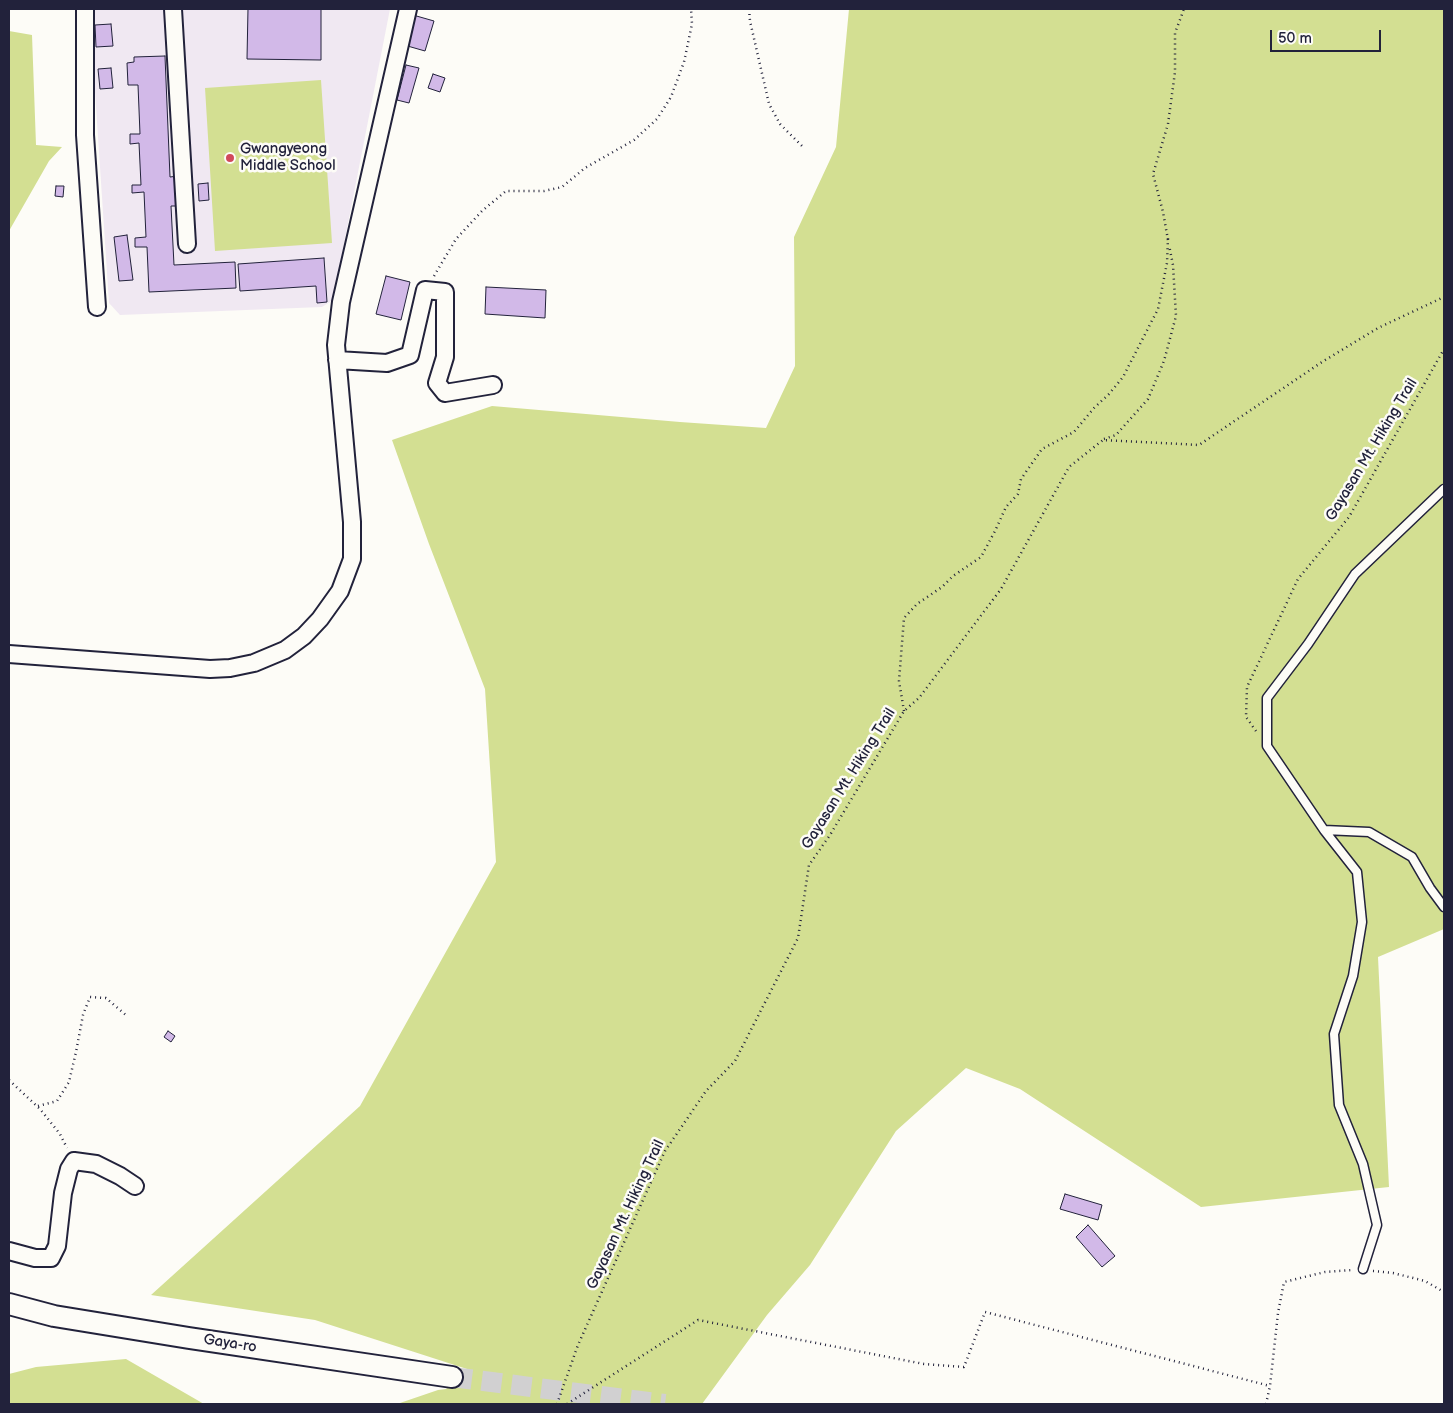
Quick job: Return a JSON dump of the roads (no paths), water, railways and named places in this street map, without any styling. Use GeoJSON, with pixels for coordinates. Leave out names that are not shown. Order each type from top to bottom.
{"type":"FeatureCollection","features":[{"type":"Feature","properties":{"kind":"street"},"geometry":{"type":"LineString","coordinates":[[85,9],[85,134],[97,308]]}},
{"type":"Feature","properties":{"kind":"street"},"geometry":{"type":"LineString","coordinates":[[172,9],[187,244]]}},
{"type":"Feature","properties":{"kind":"street"},"geometry":{"type":"LineString","coordinates":[[9,654],[200,669],[230,668],[254,664],[285,650],[304,636],[340,591],[352,559],[352,522],[336,346],[341,302],[408,9]]}},
{"type":"Feature","properties":{"kind":"street"},"geometry":{"type":"LineString","coordinates":[[338,360],[387,363],[410,355],[425,290],[445,292],[445,357],[437,383],[445,392],[493,385]]}},
{"type":"Feature","properties":{"kind":"street"},"geometry":{"type":"LineString","coordinates":[[9,1251],[35,1258],[51,1258],[57,1246],[63,1193],[69,1169],[74,1161],[96,1164],[135,1186]]}},
{"type":"Feature","properties":{"kind":"street","name":"Gaya-ro"},"geometry":{"type":"LineString","coordinates":[[9,1304],[54,1316],[452,1377]]}},
{"type":"Feature","properties":{"kind":"lane"},"geometry":{"type":"LineString","coordinates":[[1363,1269],[1377,1225],[1363,1164],[1339,1105],[1334,1034],[1354,976],[1362,922],[1357,872],[1324,830],[1266,746],[1267,698],[1308,644],[1355,574],[1444,489]]}},
{"type":"Feature","properties":{"kind":"lane"},"geometry":{"type":"LineString","coordinates":[[1324,830],[1369,832],[1412,857],[1430,888],[1444,907]]}},
{"type":"Feature","properties":{"kind":"tunnel"},"geometry":{"type":"LineString","coordinates":[[452,1377],[665,1404]]}},
{"type":"Feature","properties":{"kind":"place","name":"Gwangyeong Middle School"},"geometry":{"type":"Point","coordinates":[230,158]}}]}
